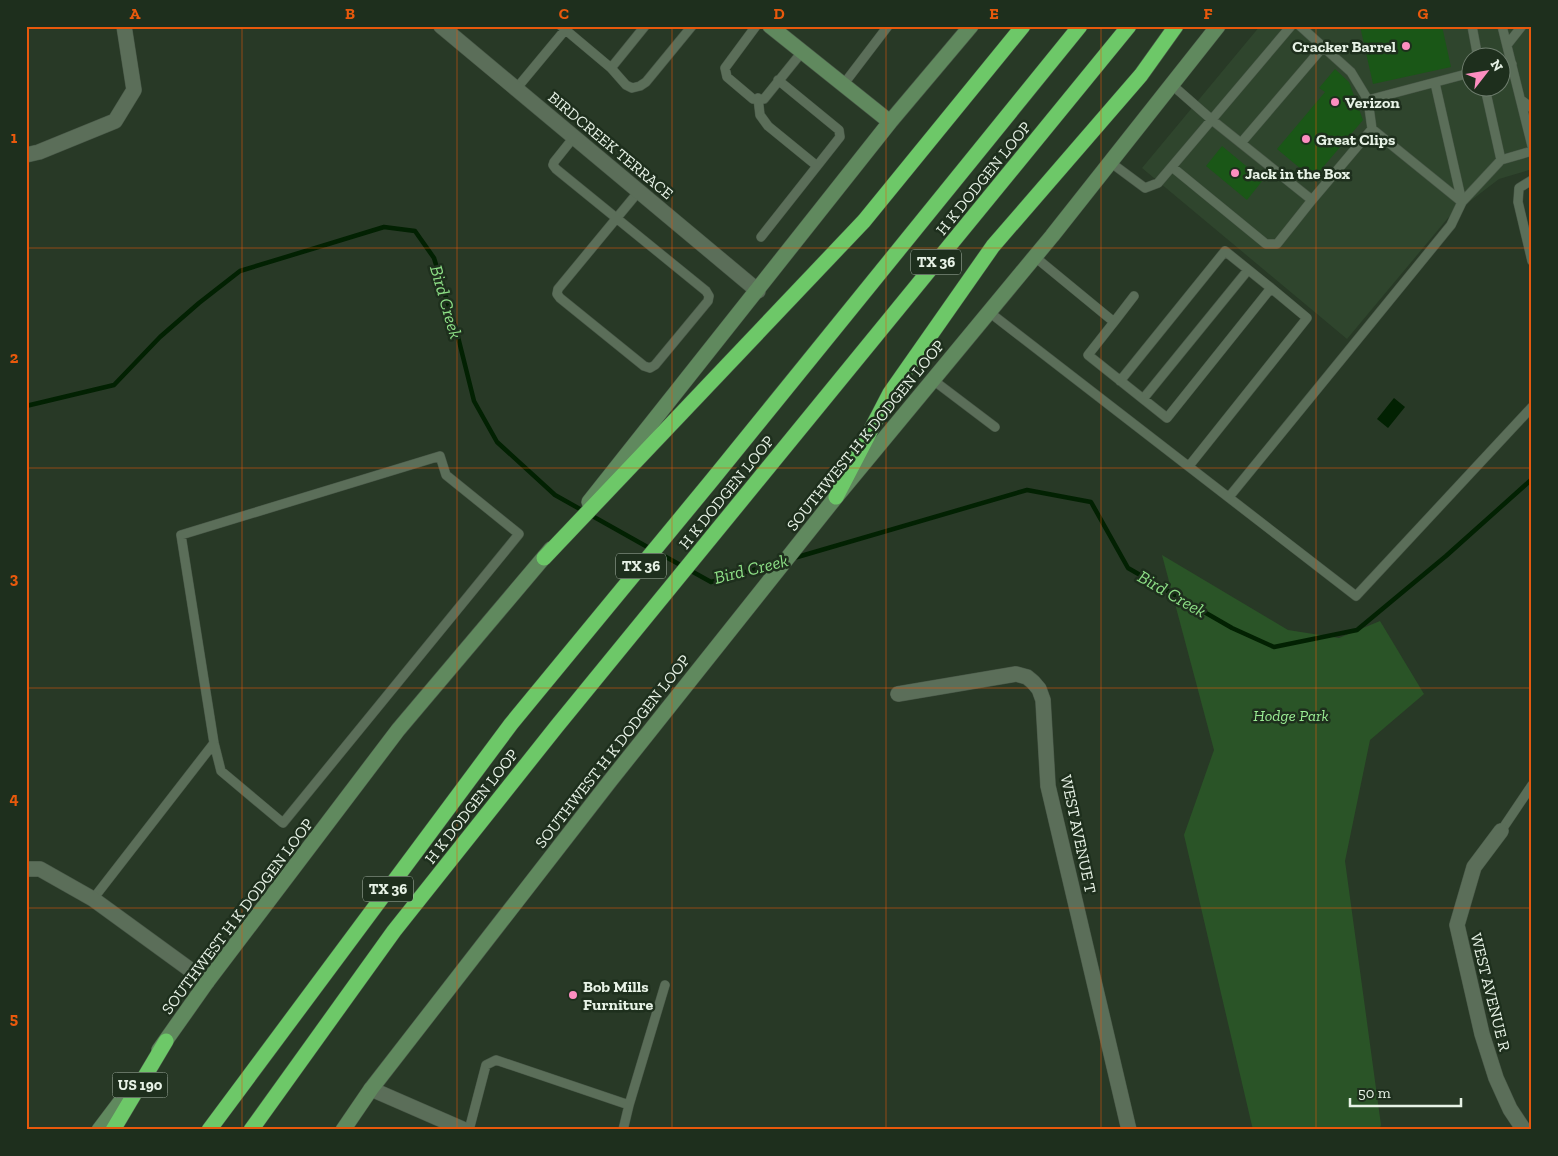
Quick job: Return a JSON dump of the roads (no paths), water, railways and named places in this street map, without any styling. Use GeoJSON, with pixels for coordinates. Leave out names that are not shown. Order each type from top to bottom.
{"type":"FeatureCollection","features":[{"type":"Feature","properties":{"kind":"highway"},"geometry":{"type":"LineString","coordinates":[[544,558],[648,439],[864,222],[1023,26]]}},
{"type":"Feature","properties":{"kind":"highway","name":"H K DODGEN LOOP"},"geometry":{"type":"LineString","coordinates":[[209,1130],[511,724],[712,480],[1080,26]]}},
{"type":"Feature","properties":{"kind":"highway","name":"H K DODGEN LOOP"},"geometry":{"type":"LineString","coordinates":[[251,1130],[394,931],[606,665],[1129,26]]}},
{"type":"Feature","properties":{"kind":"highway"},"geometry":{"type":"LineString","coordinates":[[836,497],[890,393],[993,246],[1141,75],[1176,26]]}},
{"type":"Feature","properties":{"kind":"highway","name":"US 190"},"geometry":{"type":"LineString","coordinates":[[113,1130],[166,1041]]}},
{"type":"Feature","properties":{"kind":"main road"},"geometry":{"type":"LineString","coordinates":[[770,26],[890,122]]}},
{"type":"Feature","properties":{"kind":"main road"},"geometry":{"type":"LineString","coordinates":[[648,439],[758,291],[890,122],[971,26]]}},
{"type":"Feature","properties":{"kind":"main road","name":"SOUTHWEST H K DODGEN LOOP"},"geometry":{"type":"LineString","coordinates":[[343,1130],[371,1089],[698,670],[836,497],[1035,256],[1218,26]]}},
{"type":"Feature","properties":{"kind":"main road","name":"SOUTHWEST H K DODGEN LOOP"},"geometry":{"type":"LineString","coordinates":[[100,1130],[207,982],[398,730],[544,558]]}},
{"type":"Feature","properties":{"kind":"street"},"geometry":{"type":"LineString","coordinates":[[26,155],[39,152],[115,121],[134,90],[124,26]]}},
{"type":"Feature","properties":{"kind":"street","name":"BIRDCREEK TERRACE"},"geometry":{"type":"LineString","coordinates":[[441,26],[758,291]]}},
{"type":"Feature","properties":{"kind":"street","name":"WEST AVENUE T"},"geometry":{"type":"LineString","coordinates":[[898,694],[1016,674],[1027,677],[1039,689],[1045,713],[1048,786],[1129,1130]]}},
{"type":"Feature","properties":{"kind":"street","name":"WEST AVENUE R"},"geometry":{"type":"LineString","coordinates":[[1501,831],[1474,867],[1457,925],[1482,1034],[1496,1078],[1510,1109],[1524,1130]]}},
{"type":"Feature","properties":{"kind":"street"},"geometry":{"type":"LineString","coordinates":[[26,870],[40,869],[93,899],[207,982]]}},
{"type":"Feature","properties":{"kind":"street"},"geometry":{"type":"LineString","coordinates":[[371,1089],[467,1130]]}},
{"type":"Feature","properties":{"kind":"lane"},"geometry":{"type":"LineString","coordinates":[[611,68],[645,26]]}},
{"type":"Feature","properties":{"kind":"lane"},"geometry":{"type":"LineString","coordinates":[[516,89],[563,28],[611,68],[626,85],[632,88],[646,82],[692,26]]}},
{"type":"Feature","properties":{"kind":"lane"},"geometry":{"type":"LineString","coordinates":[[756,26],[725,68],[727,77],[753,98],[764,98],[802,52]]}},
{"type":"Feature","properties":{"kind":"lane"},"geometry":{"type":"LineString","coordinates":[[843,85],[888,26]]}},
{"type":"Feature","properties":{"kind":"lane"},"geometry":{"type":"LineString","coordinates":[[1110,162],[1144,188],[1158,183],[1291,26]]}},
{"type":"Feature","properties":{"kind":"lane"},"geometry":{"type":"LineString","coordinates":[[1300,26],[1351,72],[1368,100],[1372,129],[1462,202]]}},
{"type":"Feature","properties":{"kind":"lane"},"geometry":{"type":"LineString","coordinates":[[1472,26],[1476,48]]}},
{"type":"Feature","properties":{"kind":"lane"},"geometry":{"type":"LineString","coordinates":[[1502,26],[1532,146]]}},
{"type":"Feature","properties":{"kind":"lane"},"geometry":{"type":"LineString","coordinates":[[1507,45],[1522,26]]}},
{"type":"Feature","properties":{"kind":"lane"},"geometry":{"type":"LineString","coordinates":[[1241,143],[1323,46]]}},
{"type":"Feature","properties":{"kind":"lane"},"geometry":{"type":"LineString","coordinates":[[1368,100],[1460,76]]}},
{"type":"Feature","properties":{"kind":"lane"},"geometry":{"type":"LineString","coordinates":[[761,237],[840,137],[839,130],[778,80]]}},
{"type":"Feature","properties":{"kind":"lane"},"geometry":{"type":"LineString","coordinates":[[1435,82],[1462,202]]}},
{"type":"Feature","properties":{"kind":"lane"},"geometry":{"type":"LineString","coordinates":[[1172,84],[1212,120],[1312,200]]}},
{"type":"Feature","properties":{"kind":"lane"},"geometry":{"type":"LineString","coordinates":[[758,98],[760,115],[768,126],[817,166]]}},
{"type":"Feature","properties":{"kind":"lane"},"geometry":{"type":"LineString","coordinates":[[1487,98],[1501,160]]}},
{"type":"Feature","properties":{"kind":"lane"},"geometry":{"type":"LineString","coordinates":[[1521,100],[1532,108]]}},
{"type":"Feature","properties":{"kind":"lane"},"geometry":{"type":"LineString","coordinates":[[1172,167],[1266,244],[1277,244],[1372,129]]}},
{"type":"Feature","properties":{"kind":"lane"},"geometry":{"type":"LineString","coordinates":[[574,137],[554,162],[556,169],[617,218],[706,290],[709,296],[708,301],[655,365],[650,368],[644,366],[557,294],[558,289],[617,218],[639,191]]}},
{"type":"Feature","properties":{"kind":"lane"},"geometry":{"type":"LineString","coordinates":[[1229,497],[1451,225],[1462,202],[1501,160],[1532,150]]}},
{"type":"Feature","properties":{"kind":"lane"},"geometry":{"type":"LineString","coordinates":[[1532,180],[1519,188],[1518,202],[1532,261]]}},
{"type":"Feature","properties":{"kind":"lane"},"geometry":{"type":"LineString","coordinates":[[1120,381],[1225,251],[1307,318],[1189,466]]}},
{"type":"Feature","properties":{"kind":"lane"},"geometry":{"type":"LineString","coordinates":[[1035,256],[1114,322]]}},
{"type":"Feature","properties":{"kind":"lane"},"geometry":{"type":"LineString","coordinates":[[1143,399],[1248,270]]}},
{"type":"Feature","properties":{"kind":"lane"},"geometry":{"type":"LineString","coordinates":[[1134,296],[1088,355],[1167,418],[1271,288]]}},
{"type":"Feature","properties":{"kind":"lane"},"geometry":{"type":"LineString","coordinates":[[989,312],[1356,596],[1532,407]]}},
{"type":"Feature","properties":{"kind":"lane"},"geometry":{"type":"LineString","coordinates":[[933,380],[995,427]]}},
{"type":"Feature","properties":{"kind":"lane"},"geometry":{"type":"LineString","coordinates":[[93,899],[214,743],[181,535],[440,456],[446,475],[519,534],[283,823],[221,771],[214,743]]}},
{"type":"Feature","properties":{"kind":"lane","name":"WEST AVENUE R"},"geometry":{"type":"LineString","coordinates":[[1501,831],[1532,785]]}},
{"type":"Feature","properties":{"kind":"lane"},"geometry":{"type":"LineString","coordinates":[[623,1130],[665,985]]}},
{"type":"Feature","properties":{"kind":"lane"},"geometry":{"type":"LineString","coordinates":[[467,1130],[486,1065],[496,1060],[629,1105]]}},
{"type":"Feature","properties":{"kind":"waterway","name":"Bird Creek"},"geometry":{"type":"LineString","coordinates":[[26,406],[114,385],[160,337],[240,271],[384,227],[415,231],[434,258],[458,337],[474,401],[497,442],[555,495],[651,549]]}},
{"type":"Feature","properties":{"kind":"waterway","name":"Bird Creek"},"geometry":{"type":"LineString","coordinates":[[794,558],[1027,490],[1091,502],[1128,568],[1232,628],[1274,647],[1357,630],[1446,556],[1532,479]]}},
{"type":"Feature","properties":{"kind":"waterway","name":"Bird Creek"},"geometry":{"type":"LineString","coordinates":[[657,552],[711,582],[777,563]]}},
{"type":"Feature","properties":{"kind":"place","name":"Cracker Barrel"},"geometry":{"type":"Point","coordinates":[1406,46]}},
{"type":"Feature","properties":{"kind":"place","name":"Verizon"},"geometry":{"type":"Point","coordinates":[1335,102]}},
{"type":"Feature","properties":{"kind":"place","name":"Great Clips"},"geometry":{"type":"Point","coordinates":[1306,139]}},
{"type":"Feature","properties":{"kind":"place","name":"Jack in the Box"},"geometry":{"type":"Point","coordinates":[1235,173]}},
{"type":"Feature","properties":{"kind":"place","name":"Bob Mills Furniture"},"geometry":{"type":"Point","coordinates":[573,995]}},
{"type":"Feature","properties":{"kind":"park label","name":"Hodge Park"},"geometry":{"type":"Point","coordinates":[1291,715]}}]}
